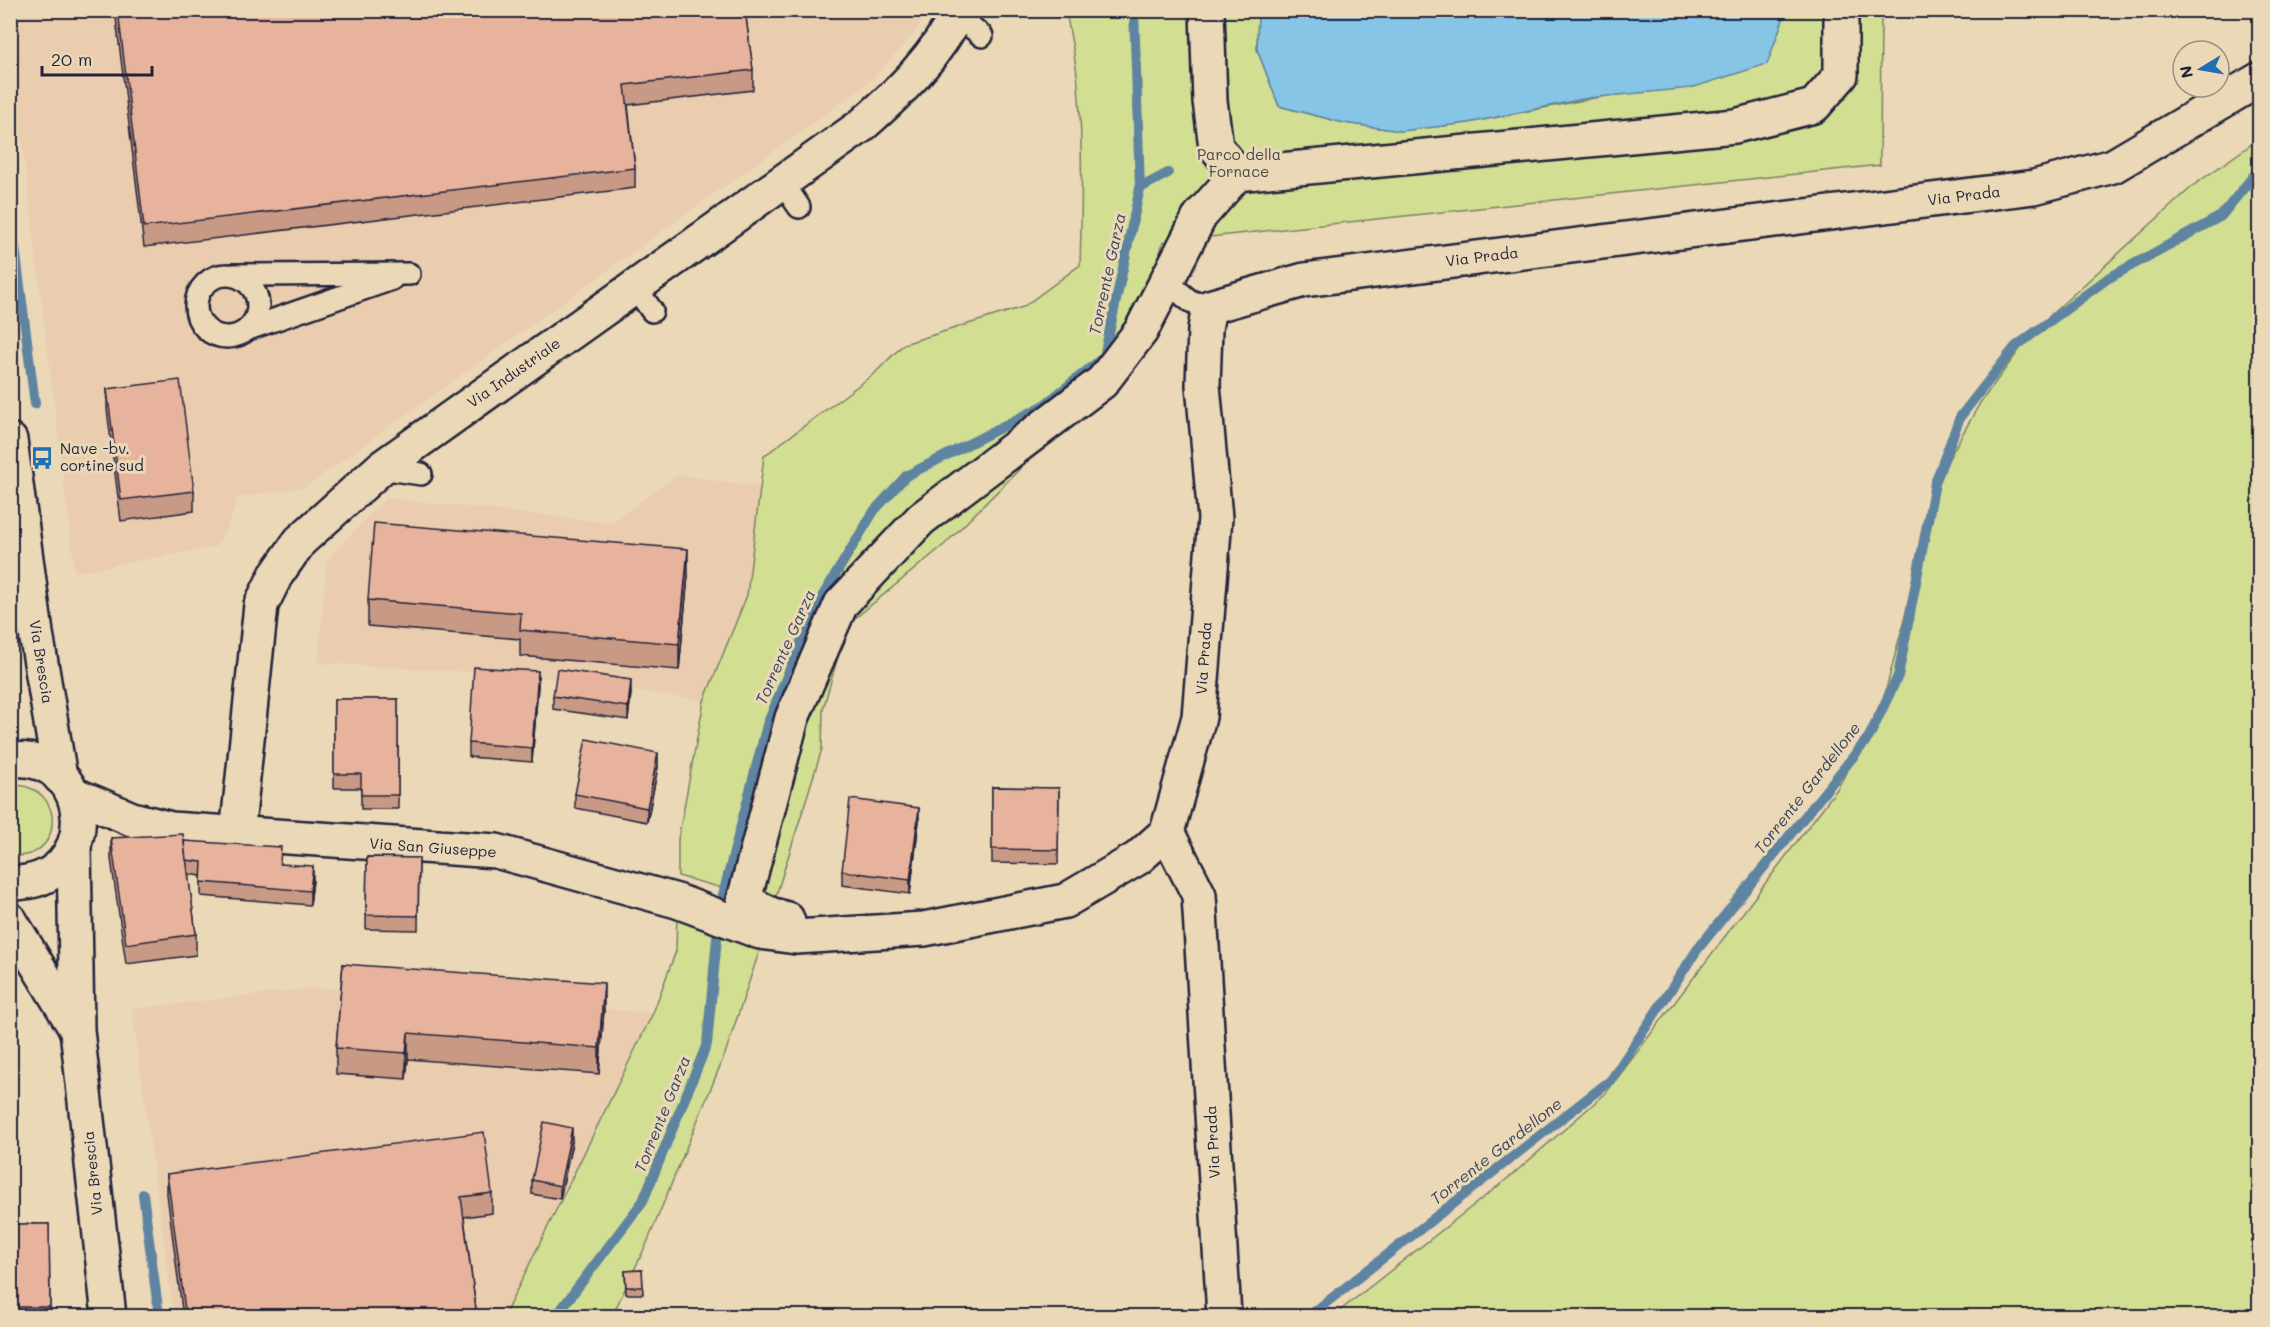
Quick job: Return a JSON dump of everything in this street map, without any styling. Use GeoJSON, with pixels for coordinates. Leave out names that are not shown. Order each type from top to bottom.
{"type":"FeatureCollection","features":[{"type":"Feature","properties":{"kind":"street"},"geometry":{"type":"LineString","coordinates":[[1207,10],[1210,101],[1216,147],[1237,174]]}},
{"type":"Feature","properties":{"kind":"street"},"geometry":{"type":"LineString","coordinates":[[1167,832],[1138,858],[1065,901],[924,929],[796,937],[787,919],[770,914],[744,900],[792,718],[841,604],[921,519],[1102,382],[1141,331],[1200,216],[1237,174],[1735,126],[1814,106],[1841,75],[1841,10]]}},
{"type":"Feature","properties":{"kind":"street","name":"Via Industriale"},"geometry":{"type":"LineString","coordinates":[[237,835],[261,605],[276,575],[300,541],[381,468],[644,299],[791,195],[861,126],[889,102],[938,46],[958,13]]}},
{"type":"Feature","properties":{"kind":"street","name":"Via Prada"},"geometry":{"type":"LineString","coordinates":[[1224,1317],[1199,895],[1167,832],[1199,717],[1202,682],[1215,518],[1203,385],[1205,329],[1209,307],[1304,280],[2034,187],[2113,166],[2259,79]]}},
{"type":"Feature","properties":{"kind":"street","name":"Via Brescia"},"geometry":{"type":"LineString","coordinates":[[10,440],[36,633],[67,785],[80,818],[76,841],[77,1030],[109,1317]]}},
{"type":"Feature","properties":{"kind":"street"},"geometry":{"type":"LineString","coordinates":[[10,760],[34,762],[48,768],[67,785]]}},
{"type":"Feature","properties":{"kind":"street","name":"Via San Giuseppe"},"geometry":{"type":"LineString","coordinates":[[67,785],[132,819],[171,829],[496,850],[677,901],[760,932],[796,937]]}},
{"type":"Feature","properties":{"kind":"street","name":"Via San Giuseppe"},"geometry":{"type":"LineString","coordinates":[[76,841],[132,819]]}},
{"type":"Feature","properties":{"kind":"street"},"geometry":{"type":"LineString","coordinates":[[10,883],[25,883],[53,872],[65,861],[76,841]]}},
{"type":"Feature","properties":{"kind":"street","name":"Via Brescia"},"geometry":{"type":"LineString","coordinates":[[10,920],[77,1030]]}},
{"type":"Feature","properties":{"kind":"lane"},"geometry":{"type":"LineString","coordinates":[[958,13],[982,36]]}},
{"type":"Feature","properties":{"kind":"lane"},"geometry":{"type":"LineString","coordinates":[[409,274],[248,329],[232,337],[218,336],[205,329],[197,317],[196,300],[206,283],[214,277],[233,275],[409,274]]}},
{"type":"Feature","properties":{"kind":"lane"},"geometry":{"type":"LineString","coordinates":[[233,275],[250,285],[258,302],[254,321],[248,329]]}},
{"type":"Feature","properties":{"kind":"lane"},"geometry":{"type":"LineString","coordinates":[[1178,291],[1190,302],[1209,307]]}},
{"type":"Feature","properties":{"kind":"lane"},"geometry":{"type":"LineString","coordinates":[[381,468],[421,474]]}},
{"type":"Feature","properties":{"kind":"shaded area"},"geometry":{"type":"Polygon","coordinates":[[[10,11],[927,11],[916,30],[864,86],[305,487],[238,497],[227,528],[215,547],[75,572],[11,52],[10,11]]]}},
{"type":"Feature","properties":{"kind":"shaded area"},"geometry":{"type":"Polygon","coordinates":[[[677,475],[761,487],[747,595],[704,701],[523,675],[318,663],[327,560],[386,498],[611,523],[677,475]]]}},
{"type":"Feature","properties":{"kind":"shaded area"},"geometry":{"type":"Polygon","coordinates":[[[316,988],[653,1013],[504,1316],[174,1316],[132,1009],[316,988]]]}},
{"type":"Feature","properties":{"kind":"green space","name":"Parco della Fornace"},"geometry":{"type":"Polygon","coordinates":[[[1066,11],[1258,11],[1257,49],[1279,106],[1344,123],[1401,131],[1468,123],[1767,64],[1786,11],[1881,11],[1880,165],[1163,242],[1132,356],[945,544],[847,625],[823,709],[822,749],[774,902],[678,876],[678,839],[704,701],[747,595],[764,456],[875,373],[904,344],[1023,307],[1080,265],[1082,174],[1080,107],[1076,65],[1066,11]]]}},
{"type":"Feature","properties":{"kind":"green space"},"geometry":{"type":"Polygon","coordinates":[[[2259,139],[2259,1316],[1360,1316],[1338,1312],[1512,1175],[1606,1093],[1837,789],[1880,713],[1912,589],[1934,485],[1980,403],[2034,330],[2194,185],[2259,139]]]}},
{"type":"Feature","properties":{"kind":"green space"},"geometry":{"type":"Polygon","coordinates":[[[16,785],[33,790],[45,799],[51,811],[52,825],[48,838],[40,848],[27,855],[11,855],[11,786],[16,785]]]}},
{"type":"Feature","properties":{"kind":"green space"},"geometry":{"type":"Polygon","coordinates":[[[677,912],[760,949],[725,1054],[647,1243],[612,1316],[504,1316],[653,1013],[676,951],[677,912]]]}},
{"type":"Feature","properties":{"kind":"water"},"geometry":{"type":"Polygon","coordinates":[[[1258,10],[1786,11],[1767,64],[1691,88],[1588,98],[1468,123],[1401,131],[1344,123],[1279,106],[1257,49],[1258,10]]]}},
{"type":"Feature","properties":{"kind":"building"},"geometry":{"type":"Polygon","coordinates":[[[118,10],[745,10],[753,70],[625,85],[635,168],[144,227],[118,10]]]}},
{"type":"Feature","properties":{"kind":"building"},"geometry":{"type":"Polygon","coordinates":[[[180,380],[194,491],[121,500],[107,389],[180,380]]]}},
{"type":"Feature","properties":{"kind":"building"},"geometry":{"type":"Polygon","coordinates":[[[374,523],[688,549],[679,644],[520,630],[521,613],[368,600],[374,523]]]}},
{"type":"Feature","properties":{"kind":"building"},"geometry":{"type":"Polygon","coordinates":[[[474,667],[538,671],[532,748],[469,743],[474,667]]]}},
{"type":"Feature","properties":{"kind":"building"},"geometry":{"type":"Polygon","coordinates":[[[557,669],[631,680],[628,707],[553,696],[557,669]]]}},
{"type":"Feature","properties":{"kind":"building"},"geometry":{"type":"Polygon","coordinates":[[[334,699],[398,699],[398,795],[361,795],[361,774],[334,774],[334,699]]]}},
{"type":"Feature","properties":{"kind":"building"},"geometry":{"type":"Polygon","coordinates":[[[586,739],[658,753],[647,808],[575,794],[586,739]]]}},
{"type":"Feature","properties":{"kind":"building"},"geometry":{"type":"Polygon","coordinates":[[[992,787],[1059,788],[1058,850],[992,849],[992,787]]]}},
{"type":"Feature","properties":{"kind":"building"},"geometry":{"type":"Polygon","coordinates":[[[850,799],[919,808],[910,880],[842,871],[850,799]]]}},
{"type":"Feature","properties":{"kind":"building"},"geometry":{"type":"Polygon","coordinates":[[[183,834],[196,934],[126,944],[111,838],[183,834]]]}},
{"type":"Feature","properties":{"kind":"building"},"geometry":{"type":"Polygon","coordinates":[[[184,841],[281,847],[280,864],[313,866],[310,891],[201,882],[202,862],[186,860],[184,841]]]}},
{"type":"Feature","properties":{"kind":"building"},"geometry":{"type":"Polygon","coordinates":[[[367,857],[419,858],[418,916],[366,915],[367,857]]]}},
{"type":"Feature","properties":{"kind":"building"},"geometry":{"type":"Polygon","coordinates":[[[343,964],[604,983],[599,1048],[408,1033],[406,1053],[336,1048],[343,964]]]}},
{"type":"Feature","properties":{"kind":"building"},"geometry":{"type":"Polygon","coordinates":[[[544,1122],[572,1128],[560,1186],[532,1180],[544,1122]]]}},
{"type":"Feature","properties":{"kind":"building"},"geometry":{"type":"Polygon","coordinates":[[[484,1132],[492,1193],[461,1197],[477,1317],[186,1317],[167,1174],[484,1132]]]}},
{"type":"Feature","properties":{"kind":"building"},"geometry":{"type":"Polygon","coordinates":[[[10,1224],[49,1224],[50,1307],[10,1307],[10,1224]]]}},
{"type":"Feature","properties":{"kind":"building"},"geometry":{"type":"Polygon","coordinates":[[[642,1270],[643,1287],[626,1287],[625,1271],[642,1270]]]}},
{"type":"Feature","properties":{"kind":"waterway","name":"Torrente Garza"},"geometry":{"type":"LineString","coordinates":[[556,1316],[643,1201],[707,1044],[720,906],[767,725],[814,610],[874,511],[906,476],[1043,406],[1104,357],[1140,188],[1134,10]]}},
{"type":"Feature","properties":{"kind":"waterway","name":"Torrente Gardellone"},"geometry":{"type":"LineString","coordinates":[[1309,1316],[1611,1080],[1697,950],[1869,737],[1898,676],[1935,483],[1960,417],[2015,347],[2107,279],[2221,216],[2260,168]]}},
{"type":"Feature","properties":{"kind":"waterway"},"geometry":{"type":"LineString","coordinates":[[1140,188],[1168,173]]}},
{"type":"Feature","properties":{"kind":"waterway"},"geometry":{"type":"LineString","coordinates":[[10,208],[35,404]]}},
{"type":"Feature","properties":{"kind":"waterway"},"geometry":{"type":"LineString","coordinates":[[143,1194],[159,1316]]}},
{"type":"Feature","properties":{"kind":"place","name":"Nave -bv. cortine sud"},"geometry":{"type":"Point","coordinates":[42,458]}}]}
